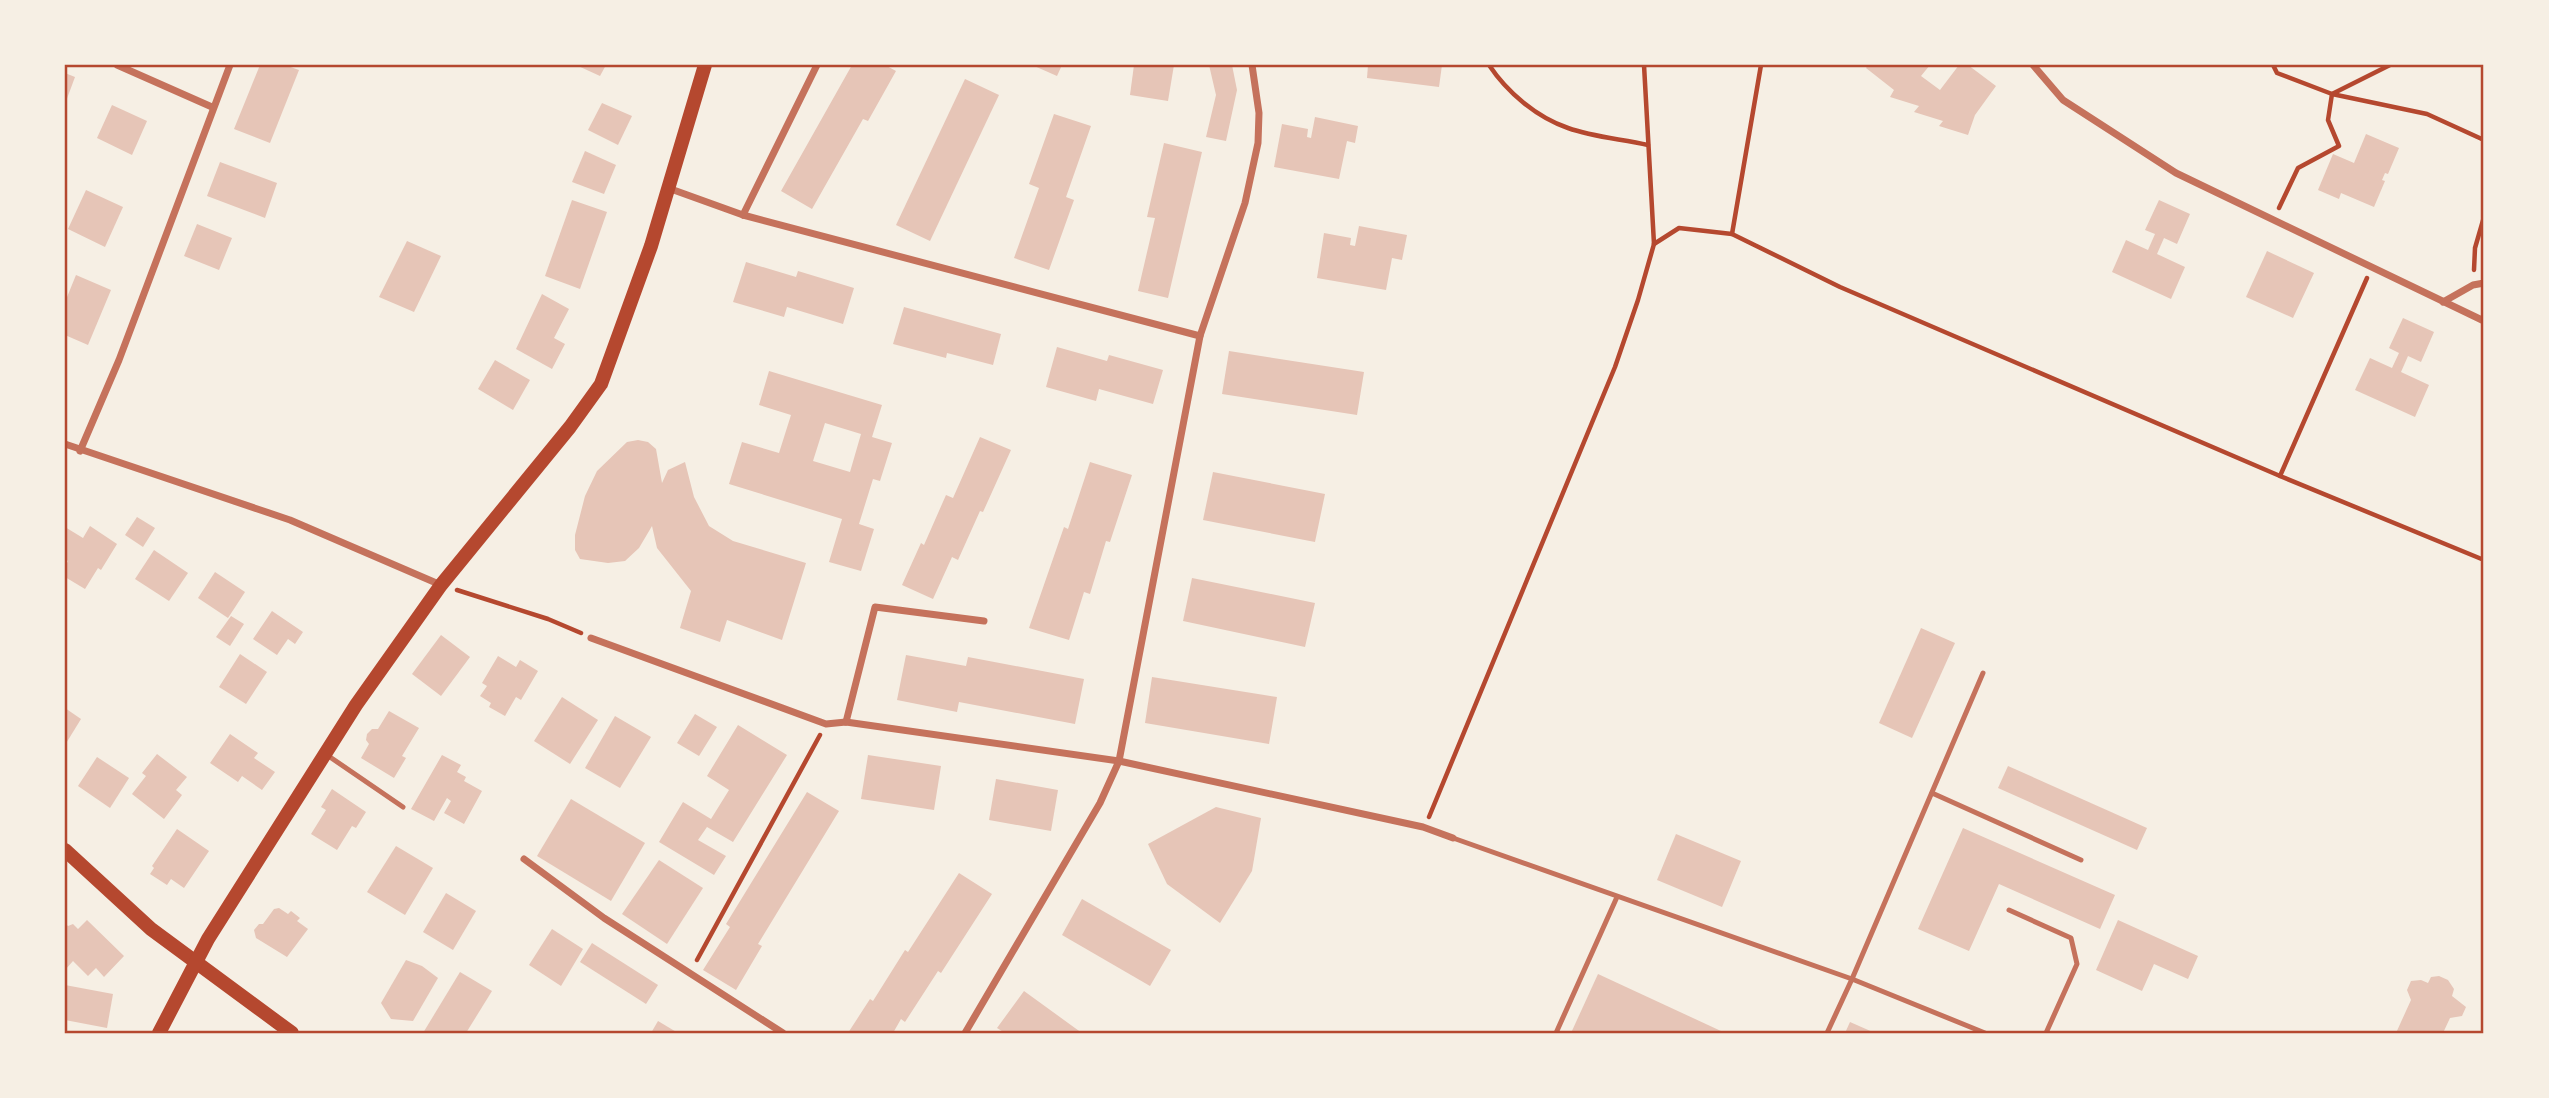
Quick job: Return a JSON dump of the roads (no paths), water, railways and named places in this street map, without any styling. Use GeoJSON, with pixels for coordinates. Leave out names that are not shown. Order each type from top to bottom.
{"type":"FeatureCollection","features":[{"type":"Feature","properties":{"kind":"main road"},"geometry":{"type":"LineString","coordinates":[[159,1033],[214,929],[356,705],[441,585],[570,427],[601,384],[652,246],[705,65]]}},
{"type":"Feature","properties":{"kind":"main road"},"geometry":{"type":"LineString","coordinates":[[65,850],[150,929],[292,1033]]}},
{"type":"Feature","properties":{"kind":"street"},"geometry":{"type":"LineString","coordinates":[[117,65],[212,107]]}},
{"type":"Feature","properties":{"kind":"street"},"geometry":{"type":"LineString","coordinates":[[80,451],[119,360],[230,65]]}},
{"type":"Feature","properties":{"kind":"street"},"geometry":{"type":"LineString","coordinates":[[743,215],[817,65]]}},
{"type":"Feature","properties":{"kind":"street"},"geometry":{"type":"LineString","coordinates":[[965,1033],[1100,803],[1119,761],[1200,337],[1245,203],[1258,143],[1257,90],[1252,65]]}},
{"type":"Feature","properties":{"kind":"street"},"geometry":{"type":"LineString","coordinates":[[2032,65],[2063,100],[2176,173],[2484,321]]}},
{"type":"Feature","properties":{"kind":"street"},"geometry":{"type":"LineString","coordinates":[[668,188],[743,215],[1200,337]]}},
{"type":"Feature","properties":{"kind":"street"},"geometry":{"type":"LineString","coordinates":[[2442,302],[2473,285],[2484,283]]}},
{"type":"Feature","properties":{"kind":"street"},"geometry":{"type":"LineString","coordinates":[[65,444],[290,520],[441,585]]}},
{"type":"Feature","properties":{"kind":"street"},"geometry":{"type":"LineString","coordinates":[[846,722],[875,607],[984,621]]}},
{"type":"Feature","properties":{"kind":"street"},"geometry":{"type":"LineString","coordinates":[[591,638],[826,724],[846,722],[1119,761],[1423,827],[1452,838]]}},
{"type":"Feature","properties":{"kind":"street"},"geometry":{"type":"LineString","coordinates":[[524,859],[604,918],[783,1033]]}},
{"type":"Feature","properties":{"kind":"lane"},"geometry":{"type":"LineString","coordinates":[[1827,1033],[1983,673]]}},
{"type":"Feature","properties":{"kind":"lane"},"geometry":{"type":"LineString","coordinates":[[324,754],[403,807]]}},
{"type":"Feature","properties":{"kind":"lane"},"geometry":{"type":"LineString","coordinates":[[1932,793],[2081,860]]}},
{"type":"Feature","properties":{"kind":"lane"},"geometry":{"type":"LineString","coordinates":[[1452,838],[1852,979],[1985,1033]]}},
{"type":"Feature","properties":{"kind":"lane"},"geometry":{"type":"LineString","coordinates":[[1556,1033],[1618,897]]}},
{"type":"Feature","properties":{"kind":"lane"},"geometry":{"type":"LineString","coordinates":[[2009,910],[2071,938],[2077,964],[2046,1033]]}}]}
